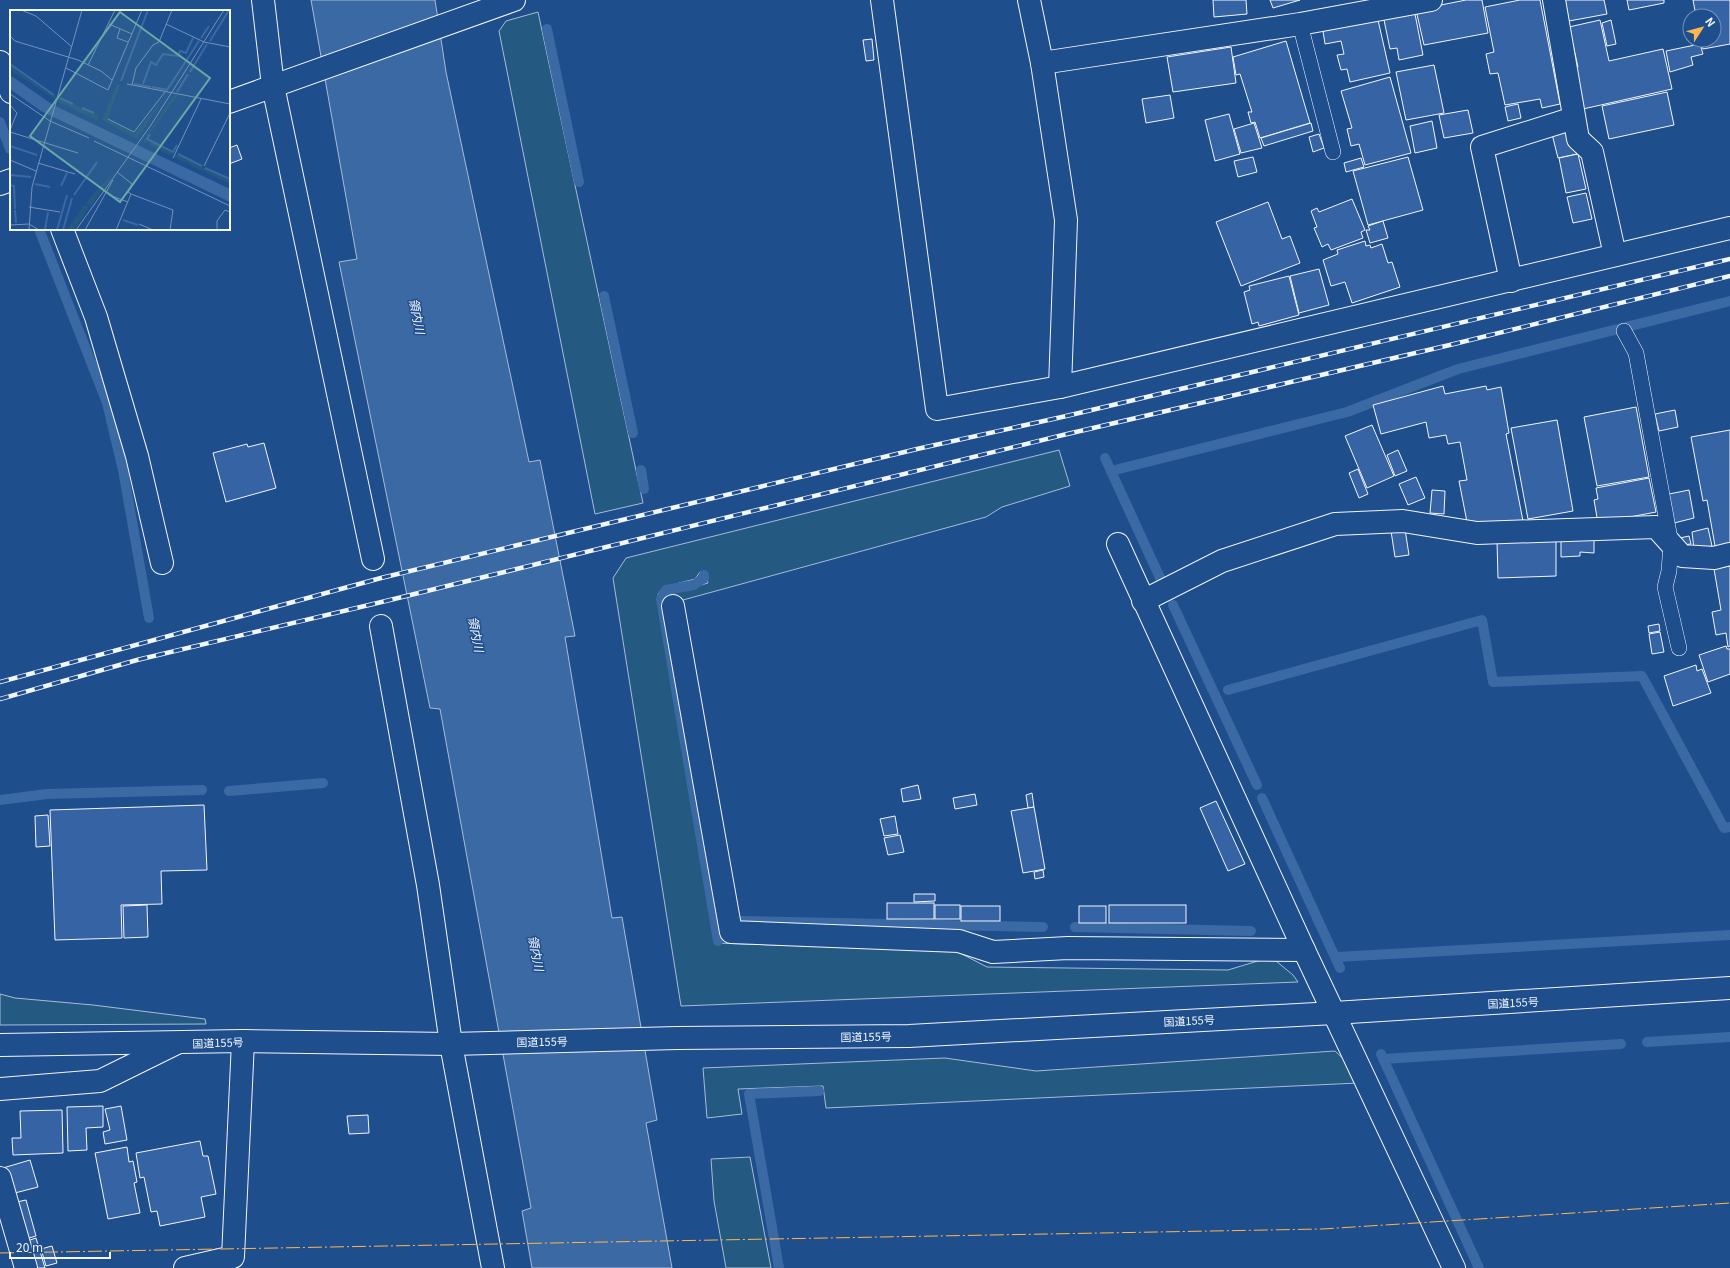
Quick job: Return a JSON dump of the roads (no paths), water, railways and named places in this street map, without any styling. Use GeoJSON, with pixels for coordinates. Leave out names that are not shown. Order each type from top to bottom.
{"type":"FeatureCollection","features":[{"type":"Feature","properties":{"kind":"main road"},"geometry":{"type":"LineString","coordinates":[[263,0],[274,86],[373,559]]}},
{"type":"Feature","properties":{"kind":"main road"},"geometry":{"type":"LineString","coordinates":[[230,102],[514,0]]}},
{"type":"Feature","properties":{"kind":"main road"},"geometry":{"type":"LineString","coordinates":[[882,0],[937,409],[1060,387],[1730,228]]}},
{"type":"Feature","properties":{"kind":"main road"},"geometry":{"type":"LineString","coordinates":[[1029,0],[1042,63],[1066,220],[1060,387]]}},
{"type":"Feature","properties":{"kind":"main road"},"geometry":{"type":"LineString","coordinates":[[1042,63],[1300,24],[1431,0]]}},
{"type":"Feature","properties":{"kind":"main road"},"geometry":{"type":"LineString","coordinates":[[1554,0],[1578,139],[1592,152],[1615,255]]}},
{"type":"Feature","properties":{"kind":"main road"},"geometry":{"type":"LineString","coordinates":[[0,62],[10,89]]}},
{"type":"Feature","properties":{"kind":"main road"},"geometry":{"type":"LineString","coordinates":[[1511,281],[1482,147],[1574,118]]}},
{"type":"Feature","properties":{"kind":"main road"},"geometry":{"type":"LineString","coordinates":[[0,184],[10,180]]}},
{"type":"Feature","properties":{"kind":"main road"},"geometry":{"type":"LineString","coordinates":[[62,230],[96,317],[133,441],[162,563]]}},
{"type":"Feature","properties":{"kind":"main road"},"geometry":{"type":"LineString","coordinates":[[1143,601],[1222,561],[1335,524],[1403,521],[1477,533],[1656,527],[1682,556],[1714,558],[1730,554]]}},
{"type":"Feature","properties":{"kind":"main road"},"geometry":{"type":"LineString","coordinates":[[1118,544],[1304,950],[1454,1268]]}},
{"type":"Feature","properties":{"kind":"main road"},"geometry":{"type":"LineString","coordinates":[[673,606],[732,932],[959,941],[993,952],[1068,948],[1304,950]]}},
{"type":"Feature","properties":{"kind":"main road"},"geometry":{"type":"LineString","coordinates":[[381,626],[456,1044],[493,1268]]}},
{"type":"Feature","properties":{"kind":"main road","name":"国道155号"},"geometry":{"type":"LineString","coordinates":[[0,1045],[243,1041],[456,1044],[678,1038],[909,1036],[1334,1013],[1730,988]]}},
{"type":"Feature","properties":{"kind":"main road"},"geometry":{"type":"LineString","coordinates":[[185,1268],[233,1257],[243,1041]]}},
{"type":"Feature","properties":{"kind":"main road"},"geometry":{"type":"LineString","coordinates":[[0,1089],[100,1081],[177,1043]]}},
{"type":"Feature","properties":{"kind":"main road"},"geometry":{"type":"LineString","coordinates":[[0,1178],[26,1268]]}},
{"type":"Feature","properties":{"kind":"lane"},"geometry":{"type":"LineString","coordinates":[[1300,24],[1332,152]]}},
{"type":"Feature","properties":{"kind":"lane"},"geometry":{"type":"LineString","coordinates":[[1624,332],[1636,353],[1671,544],[1669,571],[1665,587],[1679,648]]}},
{"type":"Feature","properties":{"kind":"water","name":"領内川"},"geometry":{"type":"Polygon","coordinates":[[[311,0],[435,0],[446,72],[529,462],[540,460],[575,636],[565,637],[612,918],[622,917],[657,1120],[646,1123],[672,1268],[532,1268],[522,1211],[531,1208],[440,709],[430,708],[339,262],[357,259],[311,0]]]}},
{"type":"Feature","properties":{"kind":"waterway"},"geometry":{"type":"LineString","coordinates":[[547,29],[579,182]]}},
{"type":"Feature","properties":{"kind":"waterway"},"geometry":{"type":"LineString","coordinates":[[0,122],[10,149]]}},
{"type":"Feature","properties":{"kind":"waterway"},"geometry":{"type":"LineString","coordinates":[[39,230],[107,403],[123,470],[149,618]]}},
{"type":"Feature","properties":{"kind":"waterway"},"geometry":{"type":"LineString","coordinates":[[604,296],[633,433]]}},
{"type":"Feature","properties":{"kind":"waterway"},"geometry":{"type":"LineString","coordinates":[[1111,471],[1347,412],[1458,369],[1730,301]]}},
{"type":"Feature","properties":{"kind":"waterway"},"geometry":{"type":"LineString","coordinates":[[1105,458],[1161,580]]}},
{"type":"Feature","properties":{"kind":"waterway"},"geometry":{"type":"LineString","coordinates":[[641,470],[644,489]]}},
{"type":"Feature","properties":{"kind":"waterway"},"geometry":{"type":"LineString","coordinates":[[704,575],[704,578],[694,585],[666,590],[661,599],[718,941]]}},
{"type":"Feature","properties":{"kind":"waterway"},"geometry":{"type":"LineString","coordinates":[[1173,605],[1257,785]]}},
{"type":"Feature","properties":{"kind":"waterway"},"geometry":{"type":"LineString","coordinates":[[1228,690],[1482,620],[1493,682],[1642,676],[1724,828],[1730,827]]}},
{"type":"Feature","properties":{"kind":"waterway"},"geometry":{"type":"LineString","coordinates":[[229,791],[323,783]]}},
{"type":"Feature","properties":{"kind":"waterway"},"geometry":{"type":"LineString","coordinates":[[0,800],[47,794],[202,790]]}},
{"type":"Feature","properties":{"kind":"waterway"},"geometry":{"type":"LineString","coordinates":[[1262,798],[1340,968]]}},
{"type":"Feature","properties":{"kind":"waterway"},"geometry":{"type":"LineString","coordinates":[[742,921],[1043,927]]}},
{"type":"Feature","properties":{"kind":"waterway"},"geometry":{"type":"LineString","coordinates":[[1075,927],[1251,931]]}},
{"type":"Feature","properties":{"kind":"waterway"},"geometry":{"type":"LineString","coordinates":[[1336,957],[1730,935]]}},
{"type":"Feature","properties":{"kind":"waterway"},"geometry":{"type":"LineString","coordinates":[[1647,1042],[1730,1037]]}},
{"type":"Feature","properties":{"kind":"waterway"},"geometry":{"type":"LineString","coordinates":[[1383,1059],[1621,1044]]}},
{"type":"Feature","properties":{"kind":"waterway"},"geometry":{"type":"LineString","coordinates":[[1381,1054],[1479,1268]]}},
{"type":"Feature","properties":{"kind":"waterway"},"geometry":{"type":"LineString","coordinates":[[779,1268],[749,1094],[819,1091]]}},
{"type":"Feature","properties":{"kind":"railway"},"geometry":{"type":"LineString","coordinates":[[0,682],[381,578],[917,449],[1062,417],[1730,259]]}},
{"type":"Feature","properties":{"kind":"railway"},"geometry":{"type":"LineString","coordinates":[[0,699],[137,660],[390,600],[1063,435],[1454,344],[1730,276]]}}]}
